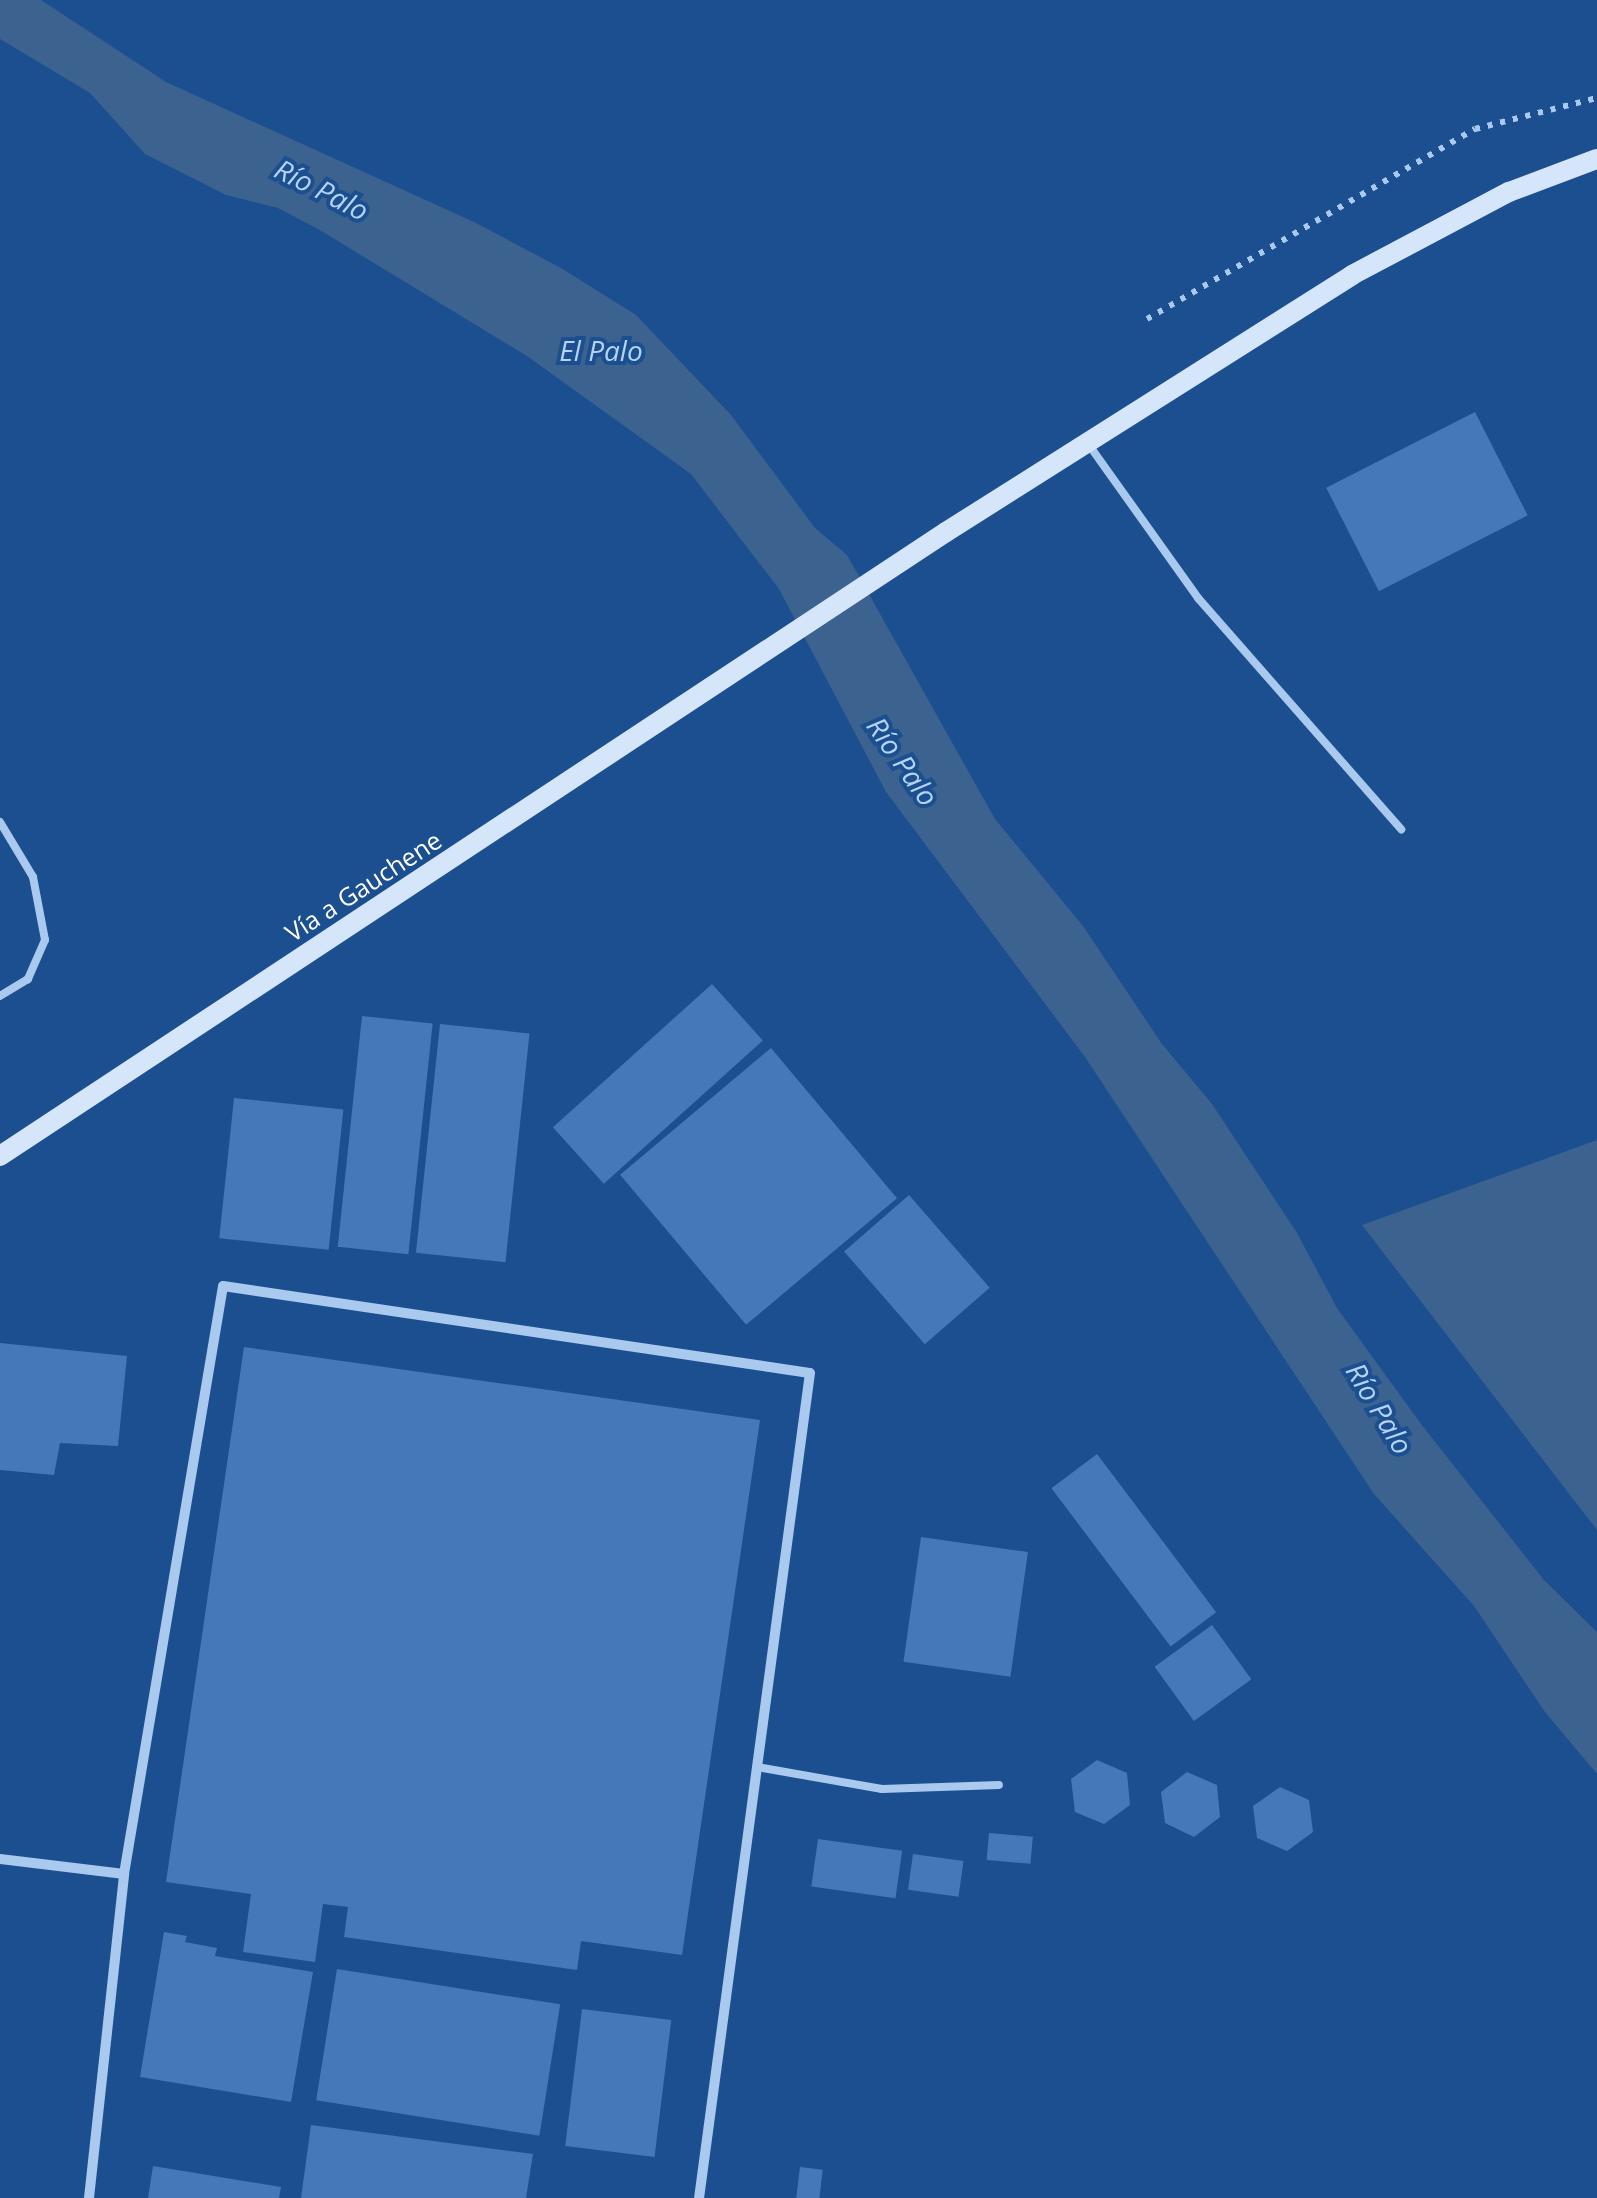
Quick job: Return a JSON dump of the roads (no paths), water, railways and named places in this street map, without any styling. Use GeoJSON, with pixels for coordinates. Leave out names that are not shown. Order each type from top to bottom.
{"type":"FeatureCollection","features":[{"type":"Feature","properties":{"kind":"street","name":"Vía a Gauchene"},"geometry":{"type":"LineString","coordinates":[[0,1156],[946,532],[1352,275],[1509,192],[1597,159]]}},
{"type":"Feature","properties":{"kind":"street"},"geometry":{"type":"LineString","coordinates":[[89,2198],[124,1874],[223,1286],[810,1373],[700,2198]]}},
{"type":"Feature","properties":{"kind":"street"},"geometry":{"type":"LineString","coordinates":[[0,1859],[124,1874]]}},
{"type":"Feature","properties":{"kind":"lane"},"geometry":{"type":"LineString","coordinates":[[1087,442],[1198,598],[1401,829]]}},
{"type":"Feature","properties":{"kind":"lane"},"geometry":{"type":"LineString","coordinates":[[0,822],[33,878],[45,940],[28,979],[0,996]]}},
{"type":"Feature","properties":{"kind":"lane"},"geometry":{"type":"LineString","coordinates":[[758,1767],[882,1789],[999,1785]]}},
{"type":"Feature","properties":{"kind":"water","name":"El Palo"},"geometry":{"type":"Polygon","coordinates":[[[0,0],[41,0],[166,82],[474,222],[561,268],[636,315],[731,415],[815,528],[847,555],[995,819],[1083,926],[1162,1044],[1212,1104],[1297,1233],[1337,1308],[1421,1424],[1544,1580],[1597,1632],[1597,1774],[1545,1712],[1474,1606],[1374,1494],[1085,1057],[886,792],[779,589],[691,474],[527,356],[318,229],[278,208],[226,195],[145,154],[90,93],[0,39],[0,0]]]}},
{"type":"Feature","properties":{"kind":"water"},"geometry":{"type":"Polygon","coordinates":[[[1597,1140],[1597,1530],[1362,1225],[1597,1140]]]}},
{"type":"Feature","properties":{"kind":"water label","name":"Río Palo"},"geometry":{"type":"Point","coordinates":[322,189]}},
{"type":"Feature","properties":{"kind":"water label","name":"Río Palo"},"geometry":{"type":"Point","coordinates":[903,761]}},
{"type":"Feature","properties":{"kind":"water label","name":"Río Palo"},"geometry":{"type":"Point","coordinates":[1380,1408]}}]}
